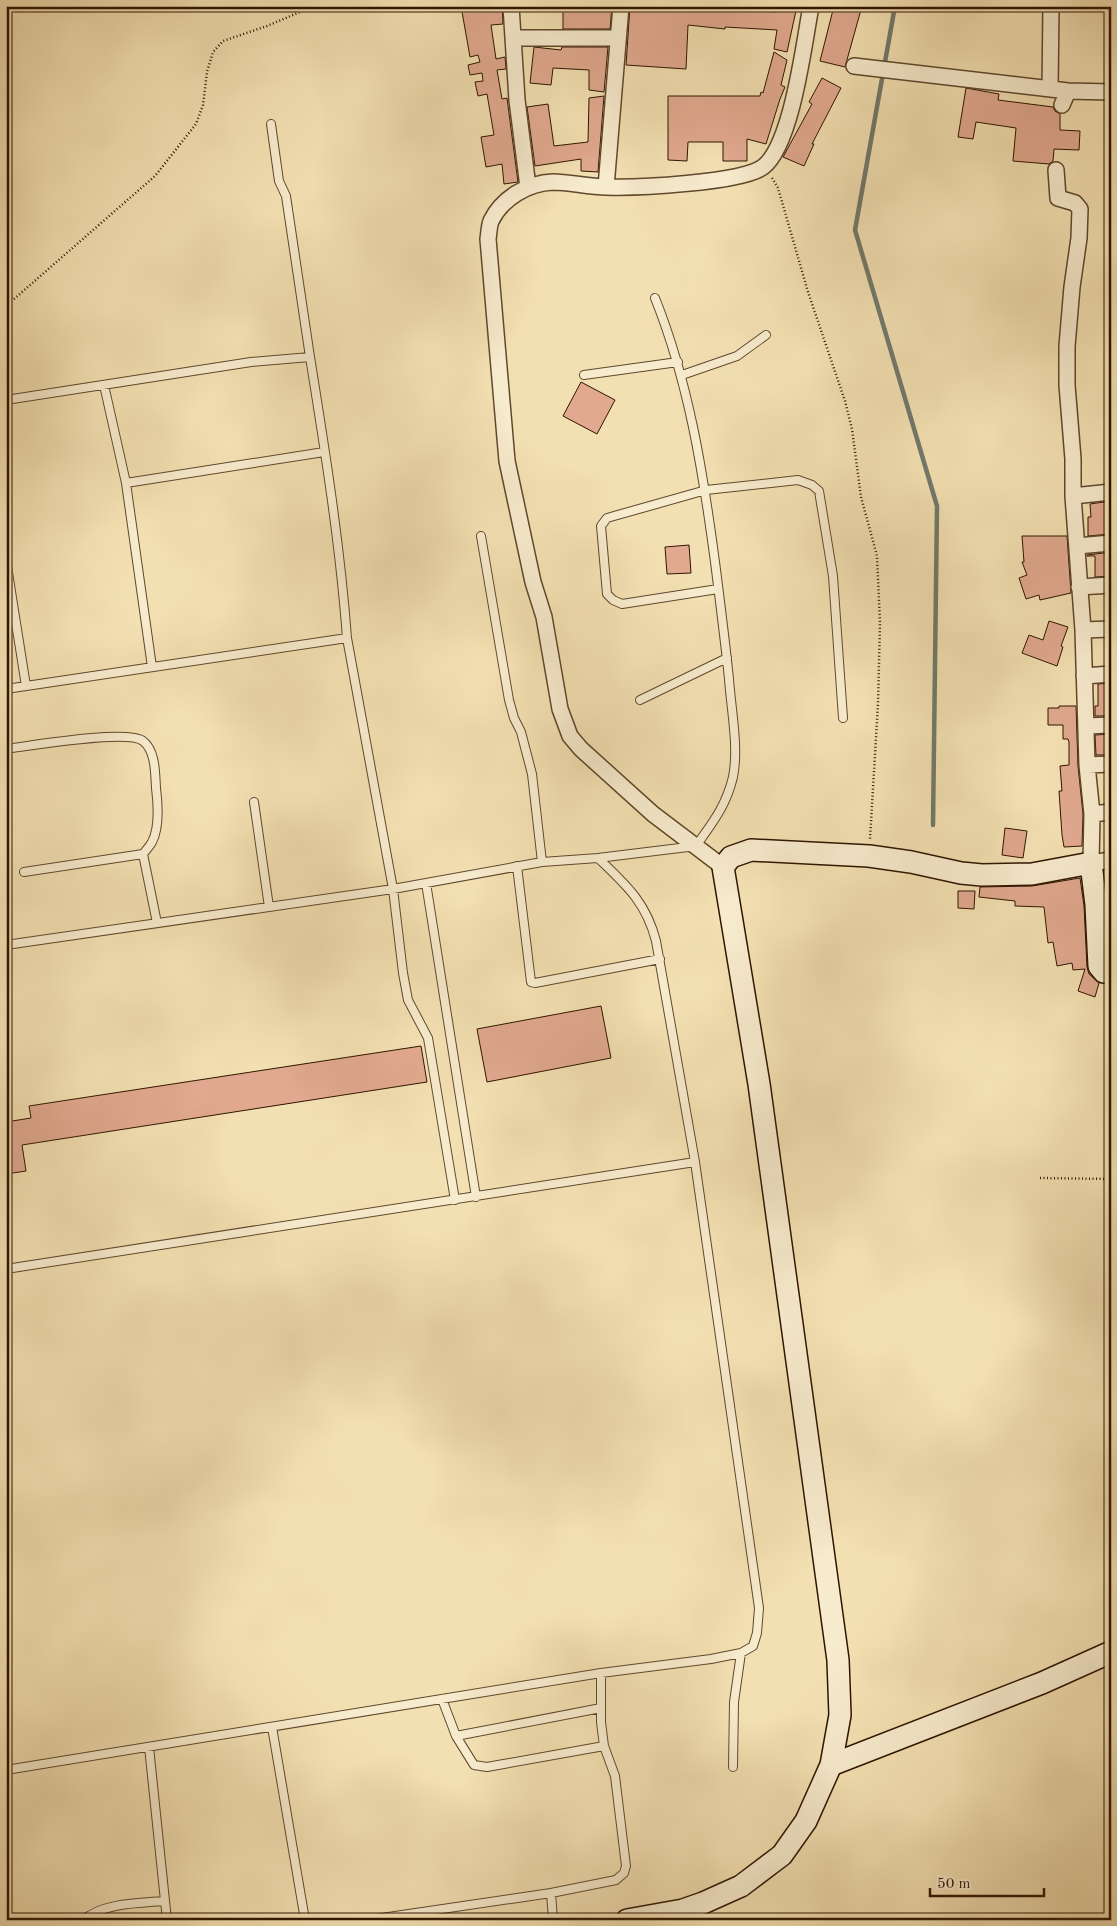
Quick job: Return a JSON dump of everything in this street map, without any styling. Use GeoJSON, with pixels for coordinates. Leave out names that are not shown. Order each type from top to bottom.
{"type":"FeatureCollection","features":[{"type":"Feature","properties":{"kind":"street"},"geometry":{"type":"LineString","coordinates":[[511,6],[517,100],[528,187]]}},
{"type":"Feature","properties":{"kind":"street"},"geometry":{"type":"LineString","coordinates":[[606,187],[621,6]]}},
{"type":"Feature","properties":{"kind":"street"},"geometry":{"type":"LineString","coordinates":[[626,1920],[683,1910],[742,1886],[782,1855],[806,1821],[831,1765],[840,1715],[838,1660],[759,1084],[723,867],[653,814],[580,749],[570,736],[560,709],[544,618],[533,582],[507,462],[488,239],[490,221],[504,202],[528,187],[552,182],[606,187],[686,183],[736,177],[763,168],[777,149],[789,122],[811,6]]}},
{"type":"Feature","properties":{"kind":"street"},"geometry":{"type":"LineString","coordinates":[[1050,89],[1051,6]]}},
{"type":"Feature","properties":{"kind":"street"},"geometry":{"type":"LineString","coordinates":[[514,38],[618,38]]}},
{"type":"Feature","properties":{"kind":"street"},"geometry":{"type":"LineString","coordinates":[[854,66],[1050,89],[1065,98],[1111,92]]}},
{"type":"Feature","properties":{"kind":"street"},"geometry":{"type":"LineString","coordinates":[[1056,170],[1058,198],[1079,206],[1080,220],[1067,346],[1067,385],[1083,630],[1087,766],[1092,814],[1101,862],[1103,904],[1099,966],[1104,972],[1111,972]]}},
{"type":"Feature","properties":{"kind":"street"},"geometry":{"type":"LineString","coordinates":[[1073,496],[1111,492]]}},
{"type":"Feature","properties":{"kind":"street"},"geometry":{"type":"LineString","coordinates":[[1077,546],[1111,543]]}},
{"type":"Feature","properties":{"kind":"street"},"geometry":{"type":"LineString","coordinates":[[1080,587],[1111,585]]}},
{"type":"Feature","properties":{"kind":"street"},"geometry":{"type":"LineString","coordinates":[[1083,630],[1111,629]]}},
{"type":"Feature","properties":{"kind":"street"},"geometry":{"type":"LineString","coordinates":[[1084,676],[1111,674]]}},
{"type":"Feature","properties":{"kind":"street"},"geometry":{"type":"LineString","coordinates":[[1086,726],[1111,724]]}},
{"type":"Feature","properties":{"kind":"street"},"geometry":{"type":"LineString","coordinates":[[1087,766],[1111,764]]}},
{"type":"Feature","properties":{"kind":"street"},"geometry":{"type":"LineString","coordinates":[[1092,814],[1111,812]]}},
{"type":"Feature","properties":{"kind":"street"},"geometry":{"type":"LineString","coordinates":[[723,867],[731,857],[751,850],[878,858],[911,862],[961,873],[982,874],[1032,874],[1101,862]]}},
{"type":"Feature","properties":{"kind":"street"},"geometry":{"type":"LineString","coordinates":[[831,1765],[1042,1683],[1111,1652]]}},
{"type":"Feature","properties":{"kind":"lane"},"geometry":{"type":"LineString","coordinates":[[271,124],[279,181],[286,196],[310,357],[344,597],[347,638],[393,889],[403,974],[408,1000],[428,1038],[455,1200]]}},
{"type":"Feature","properties":{"kind":"lane"},"geometry":{"type":"LineString","coordinates":[[6,945],[393,889],[542,862],[598,858],[696,846],[723,808],[733,776],[735,753],[727,658],[706,490],[682,375],[655,298]]}},
{"type":"Feature","properties":{"kind":"lane"},"geometry":{"type":"LineString","coordinates":[[682,375],[737,356],[766,335]]}},
{"type":"Feature","properties":{"kind":"lane"},"geometry":{"type":"LineString","coordinates":[[6,400],[250,362],[310,357]]}},
{"type":"Feature","properties":{"kind":"lane"},"geometry":{"type":"LineString","coordinates":[[584,374],[678,362]]}},
{"type":"Feature","properties":{"kind":"lane"},"geometry":{"type":"LineString","coordinates":[[104,385],[126,483],[152,667]]}},
{"type":"Feature","properties":{"kind":"lane"},"geometry":{"type":"LineString","coordinates":[[126,483],[324,452]]}},
{"type":"Feature","properties":{"kind":"lane"},"geometry":{"type":"LineString","coordinates":[[718,589],[622,604],[613,600],[607,594],[601,526],[607,518],[706,490],[798,480],[812,485],[819,491],[833,576],[843,718]]}},
{"type":"Feature","properties":{"kind":"lane"},"geometry":{"type":"LineString","coordinates":[[481,536],[509,700],[514,718],[521,732],[532,774],[542,862]]}},
{"type":"Feature","properties":{"kind":"lane"},"geometry":{"type":"LineString","coordinates":[[6,560],[26,686]]}},
{"type":"Feature","properties":{"kind":"lane"},"geometry":{"type":"LineString","coordinates":[[6,689],[347,638]]}},
{"type":"Feature","properties":{"kind":"lane"},"geometry":{"type":"LineString","coordinates":[[640,700],[727,658]]}},
{"type":"Feature","properties":{"kind":"lane"},"geometry":{"type":"LineString","coordinates":[[6,749],[108,738],[132,737],[144,742],[152,755],[157,796],[157,826],[152,841],[143,854],[157,923]]}},
{"type":"Feature","properties":{"kind":"lane"},"geometry":{"type":"LineString","coordinates":[[254,802],[269,907]]}},
{"type":"Feature","properties":{"kind":"lane"},"geometry":{"type":"LineString","coordinates":[[24,872],[143,854]]}},
{"type":"Feature","properties":{"kind":"lane"},"geometry":{"type":"LineString","coordinates":[[6,1770],[601,1673],[710,1659],[741,1653],[752,1646],[757,1632],[759,1608],[695,1162],[660,959],[651,922],[644,909],[631,891],[598,858]]}},
{"type":"Feature","properties":{"kind":"lane"},"geometry":{"type":"LineString","coordinates":[[517,866],[531,982],[535,983],[660,959]]}},
{"type":"Feature","properties":{"kind":"lane"},"geometry":{"type":"LineString","coordinates":[[426,883],[476,1197]]}},
{"type":"Feature","properties":{"kind":"lane"},"geometry":{"type":"LineString","coordinates":[[6,1269],[695,1162]]}},
{"type":"Feature","properties":{"kind":"lane"},"geometry":{"type":"LineString","coordinates":[[733,1767],[734,1702],[741,1653]]}},
{"type":"Feature","properties":{"kind":"lane"},"geometry":{"type":"LineString","coordinates":[[368,1920],[551,1893],[616,1880],[624,1873],[626,1866],[615,1776],[604,1746],[601,1673]]}},
{"type":"Feature","properties":{"kind":"lane"},"geometry":{"type":"LineString","coordinates":[[442,1699],[456,1736],[474,1765],[488,1767],[604,1746]]}},
{"type":"Feature","properties":{"kind":"lane"},"geometry":{"type":"LineString","coordinates":[[456,1736],[601,1708]]}},
{"type":"Feature","properties":{"kind":"lane"},"geometry":{"type":"LineString","coordinates":[[272,1727],[305,1920]]}},
{"type":"Feature","properties":{"kind":"lane"},"geometry":{"type":"LineString","coordinates":[[149,1747],[167,1920]]}},
{"type":"Feature","properties":{"kind":"lane"},"geometry":{"type":"LineString","coordinates":[[551,1893],[553,1920]]}},
{"type":"Feature","properties":{"kind":"lane"},"geometry":{"type":"LineString","coordinates":[[84,1920],[98,1911],[123,1905],[164,1901]]}},
{"type":"Feature","properties":{"kind":"path"},"geometry":{"type":"LineString","coordinates":[[6,306],[155,176],[196,124],[203,105],[207,72],[213,52],[223,41],[267,26],[314,6]]}},
{"type":"Feature","properties":{"kind":"path"},"geometry":{"type":"LineString","coordinates":[[763,168],[778,188],[808,292],[845,401],[852,429],[861,497],[876,556],[880,623],[878,858]]}},
{"type":"Feature","properties":{"kind":"path"},"geometry":{"type":"LineString","coordinates":[[1040,1178],[1111,1179]]}},
{"type":"Feature","properties":{"kind":"building"},"geometry":{"type":"Polygon","coordinates":[[[461,6],[502,6],[503,24],[491,25],[496,59],[505,57],[506,69],[497,70],[502,99],[507,98],[518,182],[504,184],[502,164],[486,167],[481,137],[494,135],[487,94],[478,96],[475,82],[483,81],[482,73],[470,75],[468,65],[480,62],[478,55],[470,57],[461,6]]]}},
{"type":"Feature","properties":{"kind":"building"},"geometry":{"type":"Polygon","coordinates":[[[563,6],[612,6],[610,29],[563,29],[563,6]]]}},
{"type":"Feature","properties":{"kind":"building"},"geometry":{"type":"Polygon","coordinates":[[[630,6],[738,6],[738,10],[776,12],[776,6],[797,6],[787,52],[774,49],[777,30],[725,27],[725,29],[688,25],[686,69],[626,65],[630,6]]]}},
{"type":"Feature","properties":{"kind":"building"},"geometry":{"type":"Polygon","coordinates":[[[834,6],[862,6],[845,67],[820,61],[834,6]]]}},
{"type":"Feature","properties":{"kind":"building"},"geometry":{"type":"Polygon","coordinates":[[[534,47],[561,50],[562,47],[608,47],[604,92],[589,90],[589,70],[553,68],[551,85],[530,83],[534,47]]]}},
{"type":"Feature","properties":{"kind":"building"},"geometry":{"type":"Polygon","coordinates":[[[774,52],[787,60],[781,85],[785,87],[766,144],[747,139],[747,161],[723,161],[723,142],[688,142],[687,161],[668,160],[668,96],[760,96],[761,92],[763,93],[774,52]]]}},
{"type":"Feature","properties":{"kind":"building"},"geometry":{"type":"Polygon","coordinates":[[[822,78],[841,88],[812,144],[814,144],[804,166],[783,157],[812,104],[809,102],[822,78]]]}},
{"type":"Feature","properties":{"kind":"building"},"geometry":{"type":"Polygon","coordinates":[[[966,88],[999,94],[998,100],[1053,107],[1060,114],[1060,130],[1080,131],[1079,150],[1054,149],[1053,161],[1049,164],[1013,161],[1016,128],[976,122],[973,139],[958,137],[966,88]]]}},
{"type":"Feature","properties":{"kind":"building"},"geometry":{"type":"Polygon","coordinates":[[[604,96],[598,172],[581,171],[581,159],[535,166],[527,107],[548,104],[554,146],[588,142],[589,98],[604,96]]]}},
{"type":"Feature","properties":{"kind":"building"},"geometry":{"type":"Polygon","coordinates":[[[581,382],[615,400],[597,434],[563,416],[581,382]]]}},
{"type":"Feature","properties":{"kind":"building"},"geometry":{"type":"Polygon","coordinates":[[[1111,501],[1111,534],[1088,536],[1088,517],[1091,517],[1090,504],[1111,501]]]}},
{"type":"Feature","properties":{"kind":"building"},"geometry":{"type":"Polygon","coordinates":[[[1022,536],[1067,536],[1071,593],[1040,600],[1039,595],[1026,599],[1019,578],[1027,575],[1022,562],[1024,562],[1022,536]]]}},
{"type":"Feature","properties":{"kind":"building"},"geometry":{"type":"Polygon","coordinates":[[[689,545],[691,573],[667,574],[665,547],[689,545]]]}},
{"type":"Feature","properties":{"kind":"building"},"geometry":{"type":"Polygon","coordinates":[[[1111,552],[1111,576],[1095,577],[1095,556],[1087,555],[1111,552]]]}},
{"type":"Feature","properties":{"kind":"building"},"geometry":{"type":"Polygon","coordinates":[[[1049,621],[1068,627],[1061,646],[1063,647],[1057,666],[1022,653],[1029,635],[1043,640],[1049,621]]]}},
{"type":"Feature","properties":{"kind":"building"},"geometry":{"type":"Polygon","coordinates":[[[1111,683],[1111,716],[1095,716],[1095,706],[1098,706],[1098,684],[1111,683]]]}},
{"type":"Feature","properties":{"kind":"building"},"geometry":{"type":"Polygon","coordinates":[[[1059,706],[1076,706],[1078,766],[1083,814],[1082,846],[1064,847],[1062,835],[1059,791],[1062,791],[1060,766],[1069,765],[1069,742],[1068,739],[1063,739],[1063,725],[1048,725],[1048,708],[1059,708],[1059,706]]]}},
{"type":"Feature","properties":{"kind":"building"},"geometry":{"type":"Polygon","coordinates":[[[1111,734],[1111,755],[1096,755],[1095,735],[1111,734]]]}},
{"type":"Feature","properties":{"kind":"building"},"geometry":{"type":"Polygon","coordinates":[[[1005,828],[1027,831],[1023,858],[1002,855],[1005,828]]]}},
{"type":"Feature","properties":{"kind":"building"},"geometry":{"type":"Polygon","coordinates":[[[1080,878],[1084,906],[1087,967],[1089,974],[1099,983],[1095,997],[1078,991],[1085,969],[1073,970],[1072,963],[1057,966],[1053,942],[1048,943],[1044,907],[1015,906],[1015,901],[979,897],[980,887],[1032,886],[1080,878]]]}},
{"type":"Feature","properties":{"kind":"building"},"geometry":{"type":"Polygon","coordinates":[[[958,891],[975,891],[974,909],[958,908],[958,891]]]}},
{"type":"Feature","properties":{"kind":"building"},"geometry":{"type":"Polygon","coordinates":[[[601,1006],[611,1058],[487,1082],[477,1029],[601,1006]]]}},
{"type":"Feature","properties":{"kind":"building"},"geometry":{"type":"Polygon","coordinates":[[[421,1046],[427,1082],[22,1145],[26,1171],[6,1174],[6,1122],[31,1118],[29,1106],[421,1046]]]}},
{"type":"Feature","properties":{"kind":"waterway"},"geometry":{"type":"LineString","coordinates":[[895,6],[855,230],[937,506],[933,825]]}}]}
